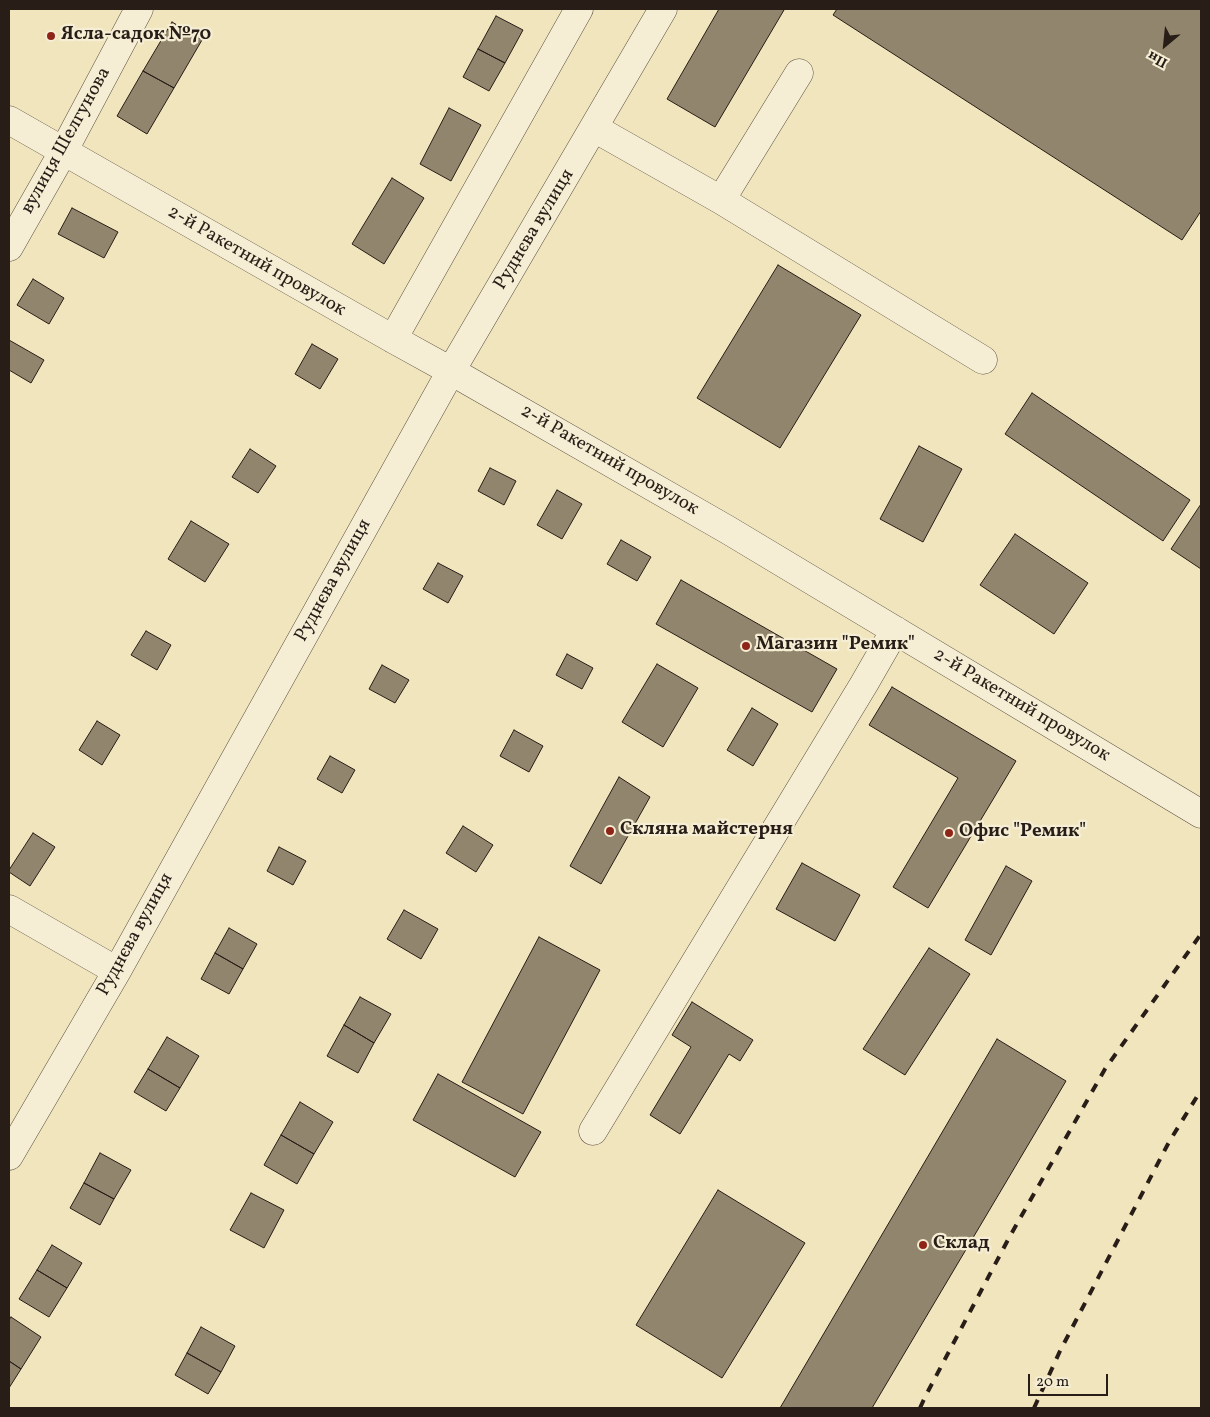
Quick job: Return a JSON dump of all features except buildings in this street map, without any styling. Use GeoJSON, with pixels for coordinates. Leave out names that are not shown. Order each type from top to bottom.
{"type":"FeatureCollection","features":[{"type":"Feature","properties":{"kind":"street","name":"вулиця Шелгунова"},"geometry":{"type":"LineString","coordinates":[[9,247],[63,152],[139,9]]}},
{"type":"Feature","properties":{"kind":"street"},"geometry":{"type":"LineString","coordinates":[[393,339],[579,9]]}},
{"type":"Feature","properties":{"kind":"street","name":"Руднєва вулиця"},"geometry":{"type":"LineString","coordinates":[[9,1156],[117,971],[451,371],[663,9]]}},
{"type":"Feature","properties":{"kind":"street"},"geometry":{"type":"LineString","coordinates":[[722,200],[800,73]]}},
{"type":"Feature","properties":{"kind":"street","name":"2-й Ракетний провулок"},"geometry":{"type":"LineString","coordinates":[[9,120],[728,530],[1201,814]]}},
{"type":"Feature","properties":{"kind":"street"},"geometry":{"type":"LineString","coordinates":[[594,128],[722,200],[983,360]]}},
{"type":"Feature","properties":{"kind":"street"},"geometry":{"type":"LineString","coordinates":[[593,1131],[895,630]]}},
{"type":"Feature","properties":{"kind":"street"},"geometry":{"type":"LineString","coordinates":[[9,909],[117,971]]}},
{"type":"Feature","properties":{"kind":"railway"},"geometry":{"type":"LineString","coordinates":[[920,1408],[1010,1236],[1105,1069],[1201,934]]}},
{"type":"Feature","properties":{"kind":"railway"},"geometry":{"type":"LineString","coordinates":[[1034,1408],[1060,1351],[1169,1142],[1201,1090]]}},
{"type":"Feature","properties":{"kind":"place","name":"Ясла-садок №70"},"geometry":{"type":"Point","coordinates":[51,36]}},
{"type":"Feature","properties":{"kind":"place","name":"Магазин \"Ремик\""},"geometry":{"type":"Point","coordinates":[746,646]}},
{"type":"Feature","properties":{"kind":"place","name":"Скляна майстерня"},"geometry":{"type":"Point","coordinates":[610,831]}},
{"type":"Feature","properties":{"kind":"place","name":"Офис \"Ремик\""},"geometry":{"type":"Point","coordinates":[949,833]}},
{"type":"Feature","properties":{"kind":"place","name":"Склад"},"geometry":{"type":"Point","coordinates":[923,1245]}}]}
